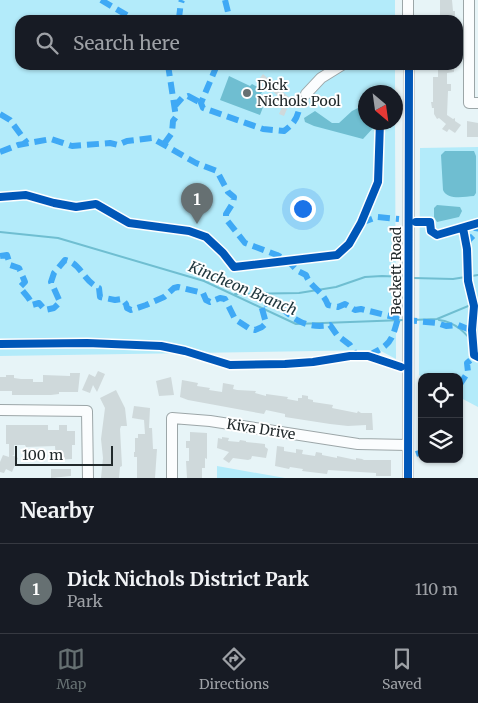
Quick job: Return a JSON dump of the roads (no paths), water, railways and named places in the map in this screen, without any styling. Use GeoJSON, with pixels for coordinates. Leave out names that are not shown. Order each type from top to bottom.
{"type":"FeatureCollection","features":[{"type":"Feature","properties":{"kind":"street"},"geometry":{"type":"LineString","coordinates":[[408,0],[408,15]]}},
{"type":"Feature","properties":{"kind":"street"},"geometry":{"type":"LineString","coordinates":[[469,0],[473,103]]}},
{"type":"Feature","properties":{"kind":"street"},"geometry":{"type":"LineString","coordinates":[[306,94],[322,78],[334,70]]}},
{"type":"Feature","properties":{"kind":"street","name":"Beckett Road"},"geometry":{"type":"LineString","coordinates":[[408,70],[408,478]]}},
{"type":"Feature","properties":{"kind":"street"},"geometry":{"type":"LineString","coordinates":[[0,410],[87,411],[88,478]]}},
{"type":"Feature","properties":{"kind":"street","name":"Kiva Drive"},"geometry":{"type":"LineString","coordinates":[[172,478],[172,418],[210,421],[358,444],[408,444]]}},
{"type":"Feature","properties":{"kind":"waterway","name":"Kincheon Branch"},"geometry":{"type":"LineString","coordinates":[[0,232],[58,238],[204,281],[296,324],[404,320]]}},
{"type":"Feature","properties":{"kind":"waterway"},"geometry":{"type":"LineString","coordinates":[[413,278],[453,279],[478,275]]}},
{"type":"Feature","properties":{"kind":"waterway"},"geometry":{"type":"LineString","coordinates":[[235,294],[299,293],[336,287],[365,277],[406,277]]}},
{"type":"Feature","properties":{"kind":"waterway","name":"Kincheon Branch"},"geometry":{"type":"LineString","coordinates":[[412,320],[437,319],[478,302]]}},
{"type":"Feature","properties":{"kind":"waterway"},"geometry":{"type":"LineString","coordinates":[[439,320],[456,326],[478,348]]}},
{"type":"Feature","properties":{"kind":"place","name":"Dick Nichols Pool"},"geometry":{"type":"Point","coordinates":[247,93]}},
{"type":"Feature","properties":{"kind":"place","name":"Dick Nichols District Park"},"geometry":{"type":"Point","coordinates":[197,224]}}]}
